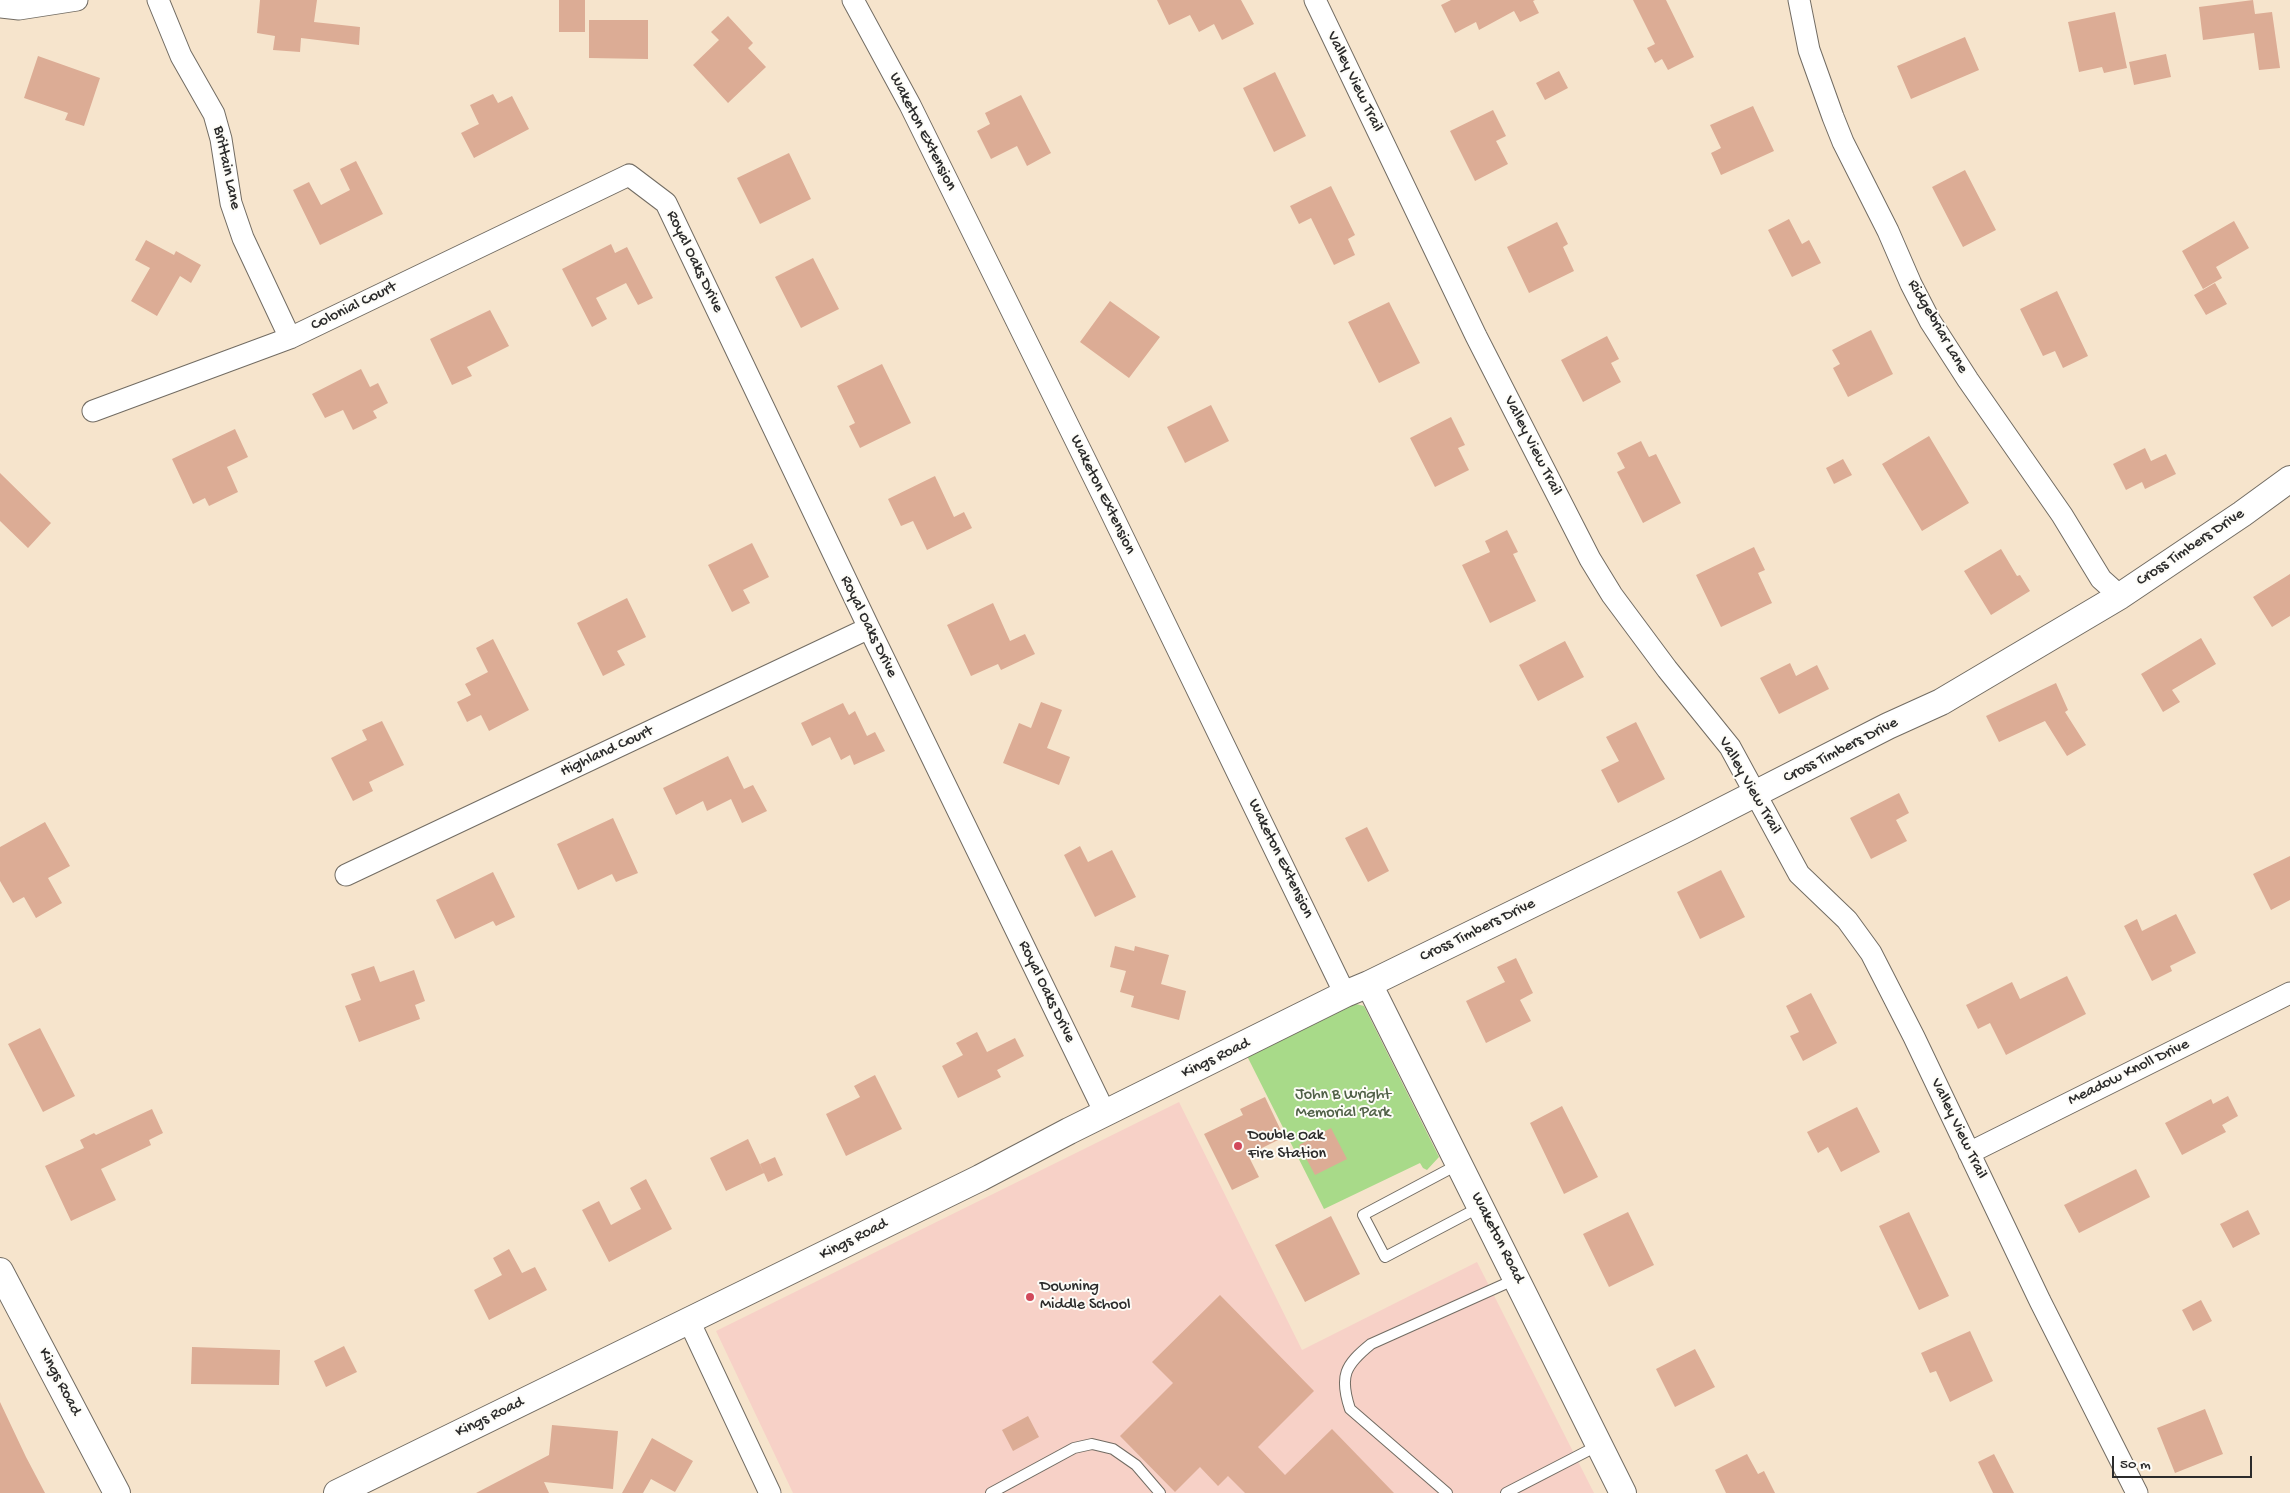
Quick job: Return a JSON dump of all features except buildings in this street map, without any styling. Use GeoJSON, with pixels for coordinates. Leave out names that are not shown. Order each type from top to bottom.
{"type":"FeatureCollection","features":[{"type":"Feature","properties":{"kind":"street"},"geometry":{"type":"LineString","coordinates":[[0,8],[19,9],[78,0]]}},
{"type":"Feature","properties":{"kind":"street","name":"Brittain Lane"},"geometry":{"type":"LineString","coordinates":[[158,0],[181,56],[214,114],[221,139],[231,203],[243,238],[290,338]]}},
{"type":"Feature","properties":{"kind":"street","name":"Waketon Extension"},"geometry":{"type":"LineString","coordinates":[[853,0],[910,105],[1110,511],[1344,994]]}},
{"type":"Feature","properties":{"kind":"street","name":"Valley View Trail"},"geometry":{"type":"LineString","coordinates":[[1315,0],[1476,336],[1590,559],[1612,595],[1667,669],[1730,747],[1799,874],[1847,920],[1871,953],[2040,1301],[2137,1493]]}},
{"type":"Feature","properties":{"kind":"street","name":"Ridgebriar Lane"},"geometry":{"type":"LineString","coordinates":[[1799,0],[1809,50],[1836,126],[1888,230],[1910,284],[1930,321],[1968,380],[2062,515],[2101,579],[2120,596]]}},
{"type":"Feature","properties":{"kind":"street","name":"Royal Oaks Drive"},"geometry":{"type":"LineString","coordinates":[[608,185],[629,175],[666,203],[869,628],[1105,1113]]}},
{"type":"Feature","properties":{"kind":"street","name":"Colonial Court"},"geometry":{"type":"LineString","coordinates":[[93,411],[290,338],[608,185]]}},
{"type":"Feature","properties":{"kind":"street","name":"Cross Timbers Drive"},"geometry":{"type":"LineString","coordinates":[[1369,984],[1755,794],[1888,726],[1941,702],[2120,596],[2242,514],[2290,479]]}},
{"type":"Feature","properties":{"kind":"street","name":"Highland Court"},"geometry":{"type":"LineString","coordinates":[[346,875],[869,628]]}},
{"type":"Feature","properties":{"kind":"street","name":"Kings Road"},"geometry":{"type":"LineString","coordinates":[[337,1493],[980,1178],[1105,1113],[1344,994],[1369,984]]}},
{"type":"Feature","properties":{"kind":"street","name":"Waketon Road"},"geometry":{"type":"LineString","coordinates":[[1369,984],[1623,1493]]}},
{"type":"Feature","properties":{"kind":"street","name":"Meadow Knoll Drive"},"geometry":{"type":"LineString","coordinates":[[1969,1152],[2290,993]]}},
{"type":"Feature","properties":{"kind":"street","name":"Kings Road"},"geometry":{"type":"LineString","coordinates":[[0,1271],[117,1493]]}},
{"type":"Feature","properties":{"kind":"street"},"geometry":{"type":"LineString","coordinates":[[689,1321],[770,1493]]}},
{"type":"Feature","properties":{"kind":"lane"},"geometry":{"type":"LineString","coordinates":[[1460,1164],[1363,1216],[1385,1257],[1480,1206]]}},
{"type":"Feature","properties":{"kind":"lane"},"geometry":{"type":"LineString","coordinates":[[1447,1493],[1350,1409],[1344,1390],[1347,1372],[1355,1357],[1371,1344],[1517,1279]]}},
{"type":"Feature","properties":{"kind":"lane"},"geometry":{"type":"LineString","coordinates":[[999,1491],[1074,1448],[1092,1444],[1113,1449],[1136,1465],[1160,1493]]}},
{"type":"Feature","properties":{"kind":"lane"},"geometry":{"type":"LineString","coordinates":[[1506,1493],[1519,1490],[1599,1445]]}},
{"type":"Feature","properties":{"kind":"shaded area","name":"Downing Middle School"},"geometry":{"type":"Polygon","coordinates":[[[1179,1102],[1302,1350],[1477,1262],[1594,1493],[793,1493],[716,1331],[1179,1102]]]}},
{"type":"Feature","properties":{"kind":"green space","name":"John B Wright Memorial Park"},"geometry":{"type":"Polygon","coordinates":[[[1352,1003],[1364,1006],[1439,1157],[1427,1170],[1420,1163],[1324,1209],[1246,1054],[1352,1003]]]}},
{"type":"Feature","properties":{"kind":"place","name":"Double Oak Fire Station"},"geometry":{"type":"Point","coordinates":[1238,1146]}},
{"type":"Feature","properties":{"kind":"place","name":"Downing Middle School"},"geometry":{"type":"Point","coordinates":[1030,1297]}}]}
